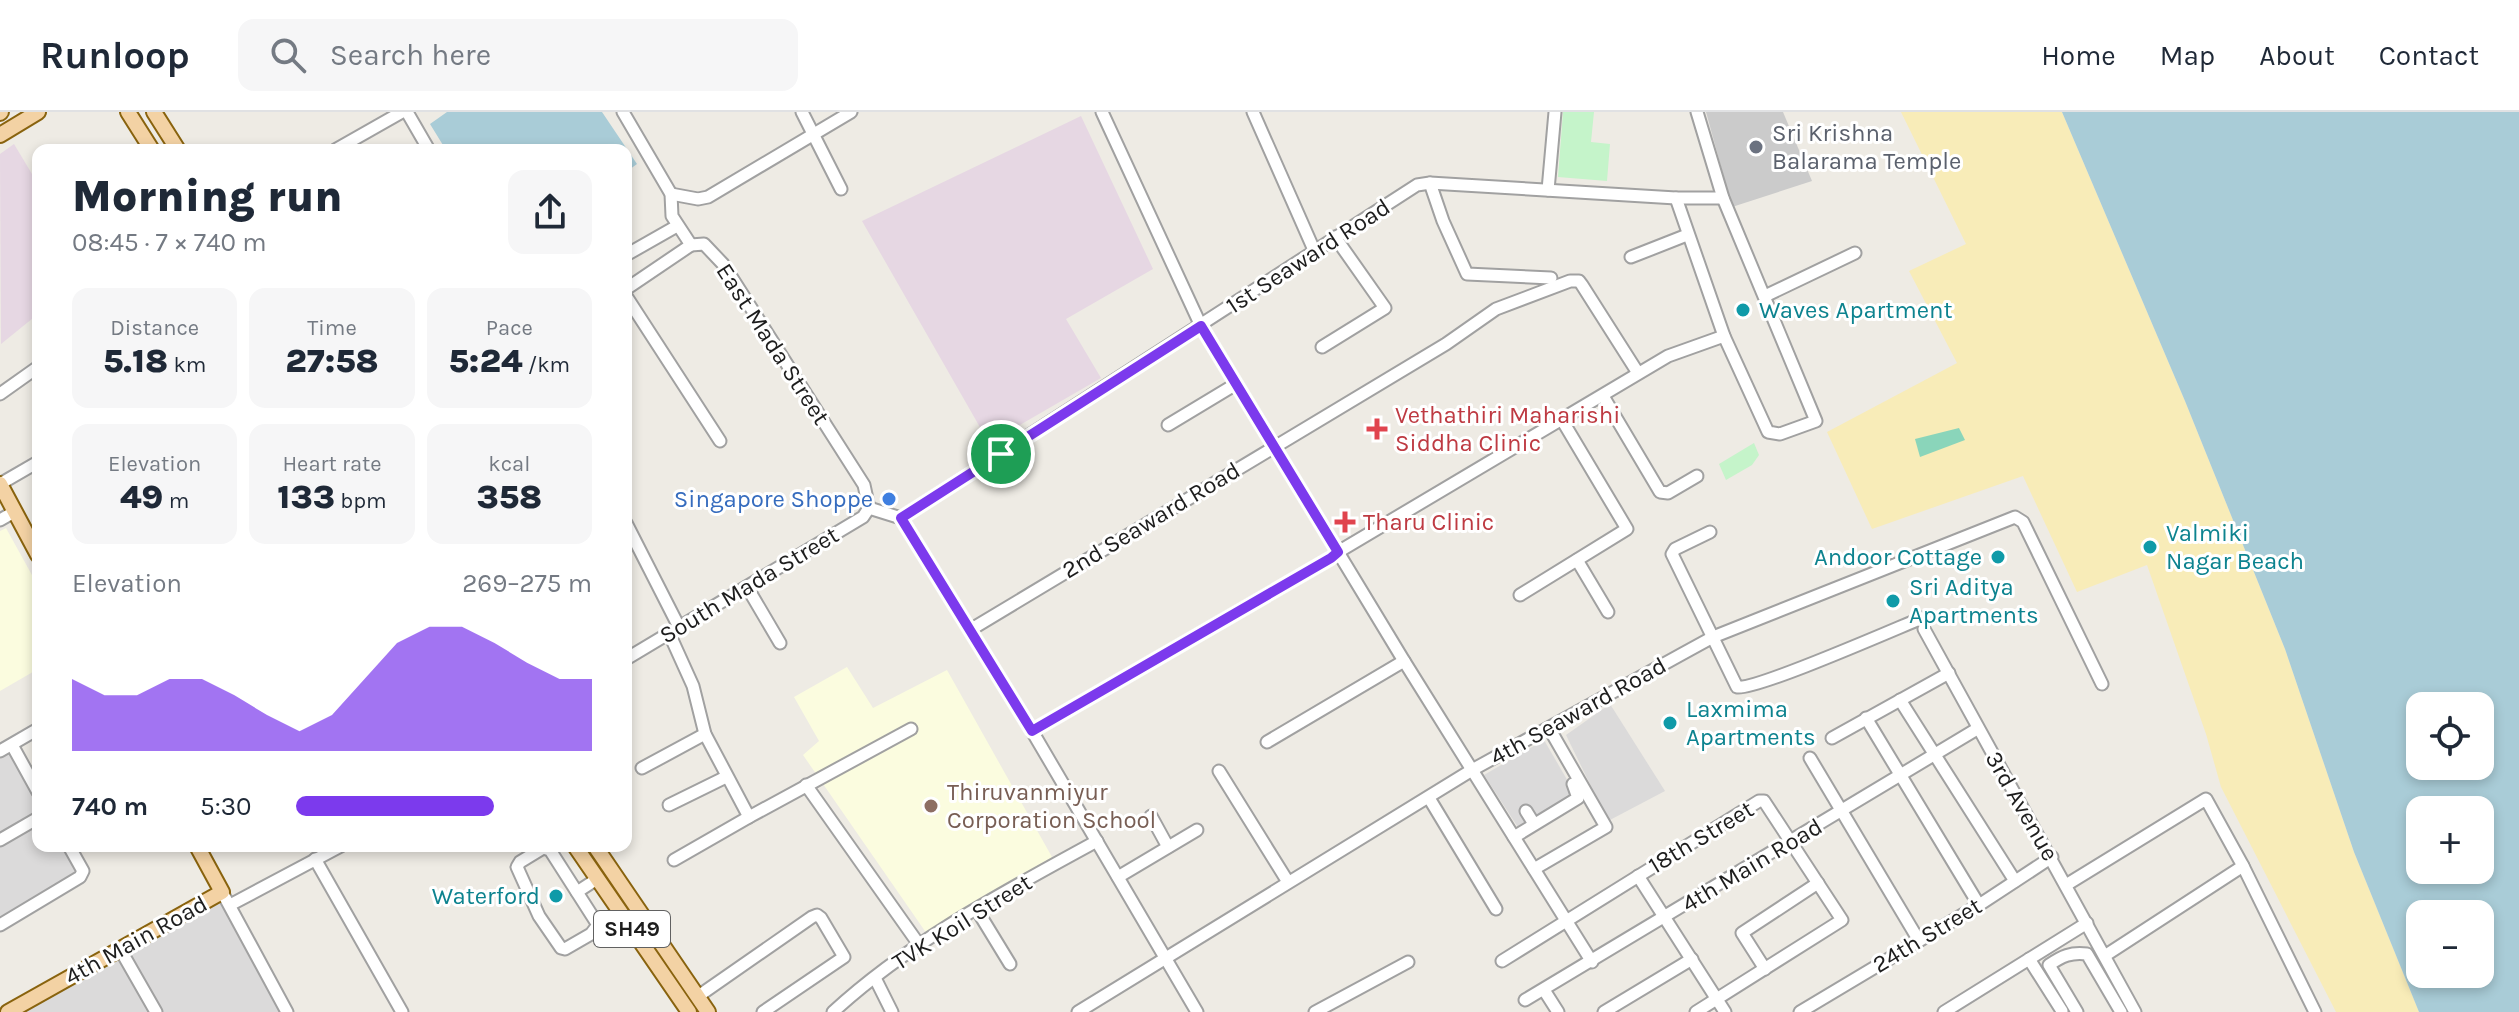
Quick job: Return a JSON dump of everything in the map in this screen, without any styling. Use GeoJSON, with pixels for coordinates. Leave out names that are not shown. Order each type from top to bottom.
{"type":"FeatureCollection","features":[{"type":"Feature","properties":{"kind":"main road"},"geometry":{"type":"LineString","coordinates":[[0,135],[38,112]]}},
{"type":"Feature","properties":{"kind":"main road"},"geometry":{"type":"LineString","coordinates":[[128,112],[148,144]]}},
{"type":"Feature","properties":{"kind":"main road"},"geometry":{"type":"LineString","coordinates":[[154,112],[174,144]]}},
{"type":"Feature","properties":{"kind":"main road"},"geometry":{"type":"LineString","coordinates":[[0,484],[32,544]]}},
{"type":"Feature","properties":{"kind":"main road"},"geometry":{"type":"LineString","coordinates":[[200,852],[226,898]]}},
{"type":"Feature","properties":{"kind":"main road","name":"SH49"},"geometry":{"type":"LineString","coordinates":[[579,852],[689,1012]]}},
{"type":"Feature","properties":{"kind":"main road","name":"SH49"},"geometry":{"type":"LineString","coordinates":[[599,852],[708,1012]]}},
{"type":"Feature","properties":{"kind":"main road","name":"4th Main Road"},"geometry":{"type":"LineString","coordinates":[[8,1012],[120,949],[226,898]]}},
{"type":"Feature","properties":{"kind":"street"},"geometry":{"type":"LineString","coordinates":[[346,144],[405,112],[425,144]]}},
{"type":"Feature","properties":{"kind":"street","name":"East Mada Street"},"geometry":{"type":"LineString","coordinates":[[623,112],[671,194],[672,216],[677,226],[691,245],[704,244],[723,264],[864,485],[869,508]]}},
{"type":"Feature","properties":{"kind":"street"},"geometry":{"type":"LineString","coordinates":[[802,112],[841,189]]}},
{"type":"Feature","properties":{"kind":"street"},"geometry":{"type":"LineString","coordinates":[[671,194],[698,199],[708,197],[851,112]]}},
{"type":"Feature","properties":{"kind":"street"},"geometry":{"type":"LineString","coordinates":[[1102,112],[1201,326],[1404,661],[1592,962]]}},
{"type":"Feature","properties":{"kind":"street"},"geometry":{"type":"LineString","coordinates":[[1253,112],[1314,250]]}},
{"type":"Feature","properties":{"kind":"street"},"geometry":{"type":"LineString","coordinates":[[1548,190],[1555,112]]}},
{"type":"Feature","properties":{"kind":"street"},"geometry":{"type":"LineString","coordinates":[[1676,198],[1724,336],[1768,432],[1776,435],[1816,421],[1723,198],[1697,112]]}},
{"type":"Feature","properties":{"kind":"street"},"geometry":{"type":"LineString","coordinates":[[1430,183],[1467,274],[1551,278]]}},
{"type":"Feature","properties":{"kind":"street","name":"1st Seaward Road"},"geometry":{"type":"LineString","coordinates":[[901,518],[1417,185],[1430,183],[1676,198],[1723,198]]}},
{"type":"Feature","properties":{"kind":"street"},"geometry":{"type":"LineString","coordinates":[[632,252],[677,226]]}},
{"type":"Feature","properties":{"kind":"street"},"geometry":{"type":"LineString","coordinates":[[1631,257],[1687,235]]}},
{"type":"Feature","properties":{"kind":"street"},"geometry":{"type":"LineString","coordinates":[[1322,347],[1385,308],[1335,237]]}},
{"type":"Feature","properties":{"kind":"street"},"geometry":{"type":"LineString","coordinates":[[632,285],[691,245]]}},
{"type":"Feature","properties":{"kind":"street"},"geometry":{"type":"LineString","coordinates":[[1765,296],[1855,253]]}},
{"type":"Feature","properties":{"kind":"street","name":"2nd Seaward Road"},"geometry":{"type":"LineString","coordinates":[[970,630],[1446,344],[1496,309],[1570,281],[1579,281],[1638,373]]}},
{"type":"Feature","properties":{"kind":"street"},"geometry":{"type":"LineString","coordinates":[[632,305],[720,441]]}},
{"type":"Feature","properties":{"kind":"street"},"geometry":{"type":"LineString","coordinates":[[1032,731],[1331,558],[1638,373],[1668,356],[1724,336]]}},
{"type":"Feature","properties":{"kind":"street"},"geometry":{"type":"LineString","coordinates":[[0,394],[32,371]]}},
{"type":"Feature","properties":{"kind":"street"},"geometry":{"type":"LineString","coordinates":[[1168,425],[1236,384]]}},
{"type":"Feature","properties":{"kind":"street"},"geometry":{"type":"LineString","coordinates":[[1603,396],[1660,492],[1668,493],[1697,476]]}},
{"type":"Feature","properties":{"kind":"street"},"geometry":{"type":"LineString","coordinates":[[1520,595],[1627,527],[1562,420]]}},
{"type":"Feature","properties":{"kind":"street"},"geometry":{"type":"LineString","coordinates":[[0,484],[32,465]]}},
{"type":"Feature","properties":{"kind":"street"},"geometry":{"type":"LineString","coordinates":[[869,508],[901,518],[1032,731],[1197,1012]]}},
{"type":"Feature","properties":{"kind":"street","name":"South Mada Street"},"geometry":{"type":"LineString","coordinates":[[632,655],[863,517],[869,508]]}},
{"type":"Feature","properties":{"kind":"street"},"geometry":{"type":"LineString","coordinates":[[0,520],[14,512]]}},
{"type":"Feature","properties":{"kind":"street","name":"4th Seaward Road"},"geometry":{"type":"LineString","coordinates":[[1078,1012],[1472,770],[1713,637],[2010,519],[2019,518],[2102,684]]}},
{"type":"Feature","properties":{"kind":"street"},"geometry":{"type":"LineString","coordinates":[[1710,532],[1675,549],[1672,554],[1713,637]]}},
{"type":"Feature","properties":{"kind":"street"},"geometry":{"type":"LineString","coordinates":[[632,536],[674,630],[705,734],[749,817]]}},
{"type":"Feature","properties":{"kind":"street"},"geometry":{"type":"LineString","coordinates":[[1577,560],[1608,612]]}},
{"type":"Feature","properties":{"kind":"street"},"geometry":{"type":"LineString","coordinates":[[747,587],[780,643]]}},
{"type":"Feature","properties":{"kind":"street","name":"3rd Avenue"},"geometry":{"type":"LineString","coordinates":[[1713,637],[1734,684],[1745,688],[1923,624],[1977,729],[2087,923]]}},
{"type":"Feature","properties":{"kind":"street"},"geometry":{"type":"LineString","coordinates":[[1267,742],[1404,661]]}},
{"type":"Feature","properties":{"kind":"street"},"geometry":{"type":"LineString","coordinates":[[1832,738],[1949,673]]}},
{"type":"Feature","properties":{"kind":"street"},"geometry":{"type":"LineString","coordinates":[[1900,700],[2015,881]]}},
{"type":"Feature","properties":{"kind":"street"},"geometry":{"type":"LineString","coordinates":[[1866,718],[1979,905]]}},
{"type":"Feature","properties":{"kind":"street"},"geometry":{"type":"LineString","coordinates":[[674,860],[911,729]]}},
{"type":"Feature","properties":{"kind":"street","name":"4th Main Road"},"geometry":{"type":"LineString","coordinates":[[1525,1000],[1977,729]]}},
{"type":"Feature","properties":{"kind":"street"},"geometry":{"type":"LineString","coordinates":[[1514,837],[1579,796],[1545,730]]}},
{"type":"Feature","properties":{"kind":"street"},"geometry":{"type":"LineString","coordinates":[[1534,869],[1606,827],[1545,730]]}},
{"type":"Feature","properties":{"kind":"street"},"geometry":{"type":"LineString","coordinates":[[0,751],[32,733]]}},
{"type":"Feature","properties":{"kind":"street"},"geometry":{"type":"LineString","coordinates":[[642,768],[705,734]]}},
{"type":"Feature","properties":{"kind":"street"},"geometry":{"type":"LineString","coordinates":[[12,745],[32,781]]}},
{"type":"Feature","properties":{"kind":"street"},"geometry":{"type":"LineString","coordinates":[[1810,758],[1918,939]]}},
{"type":"Feature","properties":{"kind":"street"},"geometry":{"type":"LineString","coordinates":[[1219,771],[1288,882]]}},
{"type":"Feature","properties":{"kind":"street"},"geometry":{"type":"LineString","coordinates":[[669,805],[726,777]]}},
{"type":"Feature","properties":{"kind":"street"},"geometry":{"type":"LineString","coordinates":[[806,785],[920,946]]}},
{"type":"Feature","properties":{"kind":"street"},"geometry":{"type":"LineString","coordinates":[[1429,798],[1496,909]]}},
{"type":"Feature","properties":{"kind":"street"},"geometry":{"type":"LineString","coordinates":[[2066,885],[2204,799],[2208,800],[2315,1012]]}},
{"type":"Feature","properties":{"kind":"street","name":"18th Street"},"geometry":{"type":"LineString","coordinates":[[1638,876],[1762,800],[1791,842]]}},
{"type":"Feature","properties":{"kind":"street"},"geometry":{"type":"LineString","coordinates":[[1526,811],[1534,824]]}},
{"type":"Feature","properties":{"kind":"street"},"geometry":{"type":"LineString","coordinates":[[1151,816],[1168,847]]}},
{"type":"Feature","properties":{"kind":"street"},"geometry":{"type":"LineString","coordinates":[[0,840],[32,821]]}},
{"type":"Feature","properties":{"kind":"street"},"geometry":{"type":"LineString","coordinates":[[1118,877],[1197,830]]}},
{"type":"Feature","properties":{"kind":"street","name":"TVK Koil Street"},"geometry":{"type":"LineString","coordinates":[[833,1012],[920,946],[1097,841]]}},
{"type":"Feature","properties":{"kind":"street"},"geometry":{"type":"LineString","coordinates":[[1696,1012],[1842,920],[1791,842]]}},
{"type":"Feature","properties":{"kind":"street"},"geometry":{"type":"LineString","coordinates":[[0,925],[82,874],[72,852]]}},
{"type":"Feature","properties":{"kind":"street"},"geometry":{"type":"LineString","coordinates":[[287,1012],[226,898],[329,852]]}},
{"type":"Feature","properties":{"kind":"street"},"geometry":{"type":"LineString","coordinates":[[540,852],[518,864],[539,916],[561,948],[565,949],[591,934],[598,925],[551,852]]}},
{"type":"Feature","properties":{"kind":"street","name":"24th Street"},"geometry":{"type":"LineString","coordinates":[[1800,1012],[1979,905],[2052,857]]}},
{"type":"Feature","properties":{"kind":"street"},"geometry":{"type":"LineString","coordinates":[[315,859],[402,1012]]}},
{"type":"Feature","properties":{"kind":"street"},"geometry":{"type":"LineString","coordinates":[[2089,958],[2104,952],[2243,866]]}},
{"type":"Feature","properties":{"kind":"street"},"geometry":{"type":"LineString","coordinates":[[575,889],[595,876]]}},
{"type":"Feature","properties":{"kind":"street"},"geometry":{"type":"LineString","coordinates":[[1502,961],[1638,876],[1725,1012]]}},
{"type":"Feature","properties":{"kind":"street"},"geometry":{"type":"LineString","coordinates":[[1765,969],[1742,934],[1818,883]]}},
{"type":"Feature","properties":{"kind":"street"},"geometry":{"type":"LineString","coordinates":[[977,910],[1010,964]]}},
{"type":"Feature","properties":{"kind":"street"},"geometry":{"type":"LineString","coordinates":[[697,997],[817,915],[844,957],[763,1012]]}},
{"type":"Feature","properties":{"kind":"street"},"geometry":{"type":"LineString","coordinates":[[1944,1012],[2087,923],[2135,1012]]}},
{"type":"Feature","properties":{"kind":"street"},"geometry":{"type":"LineString","coordinates":[[120,949],[156,1012]]}},
{"type":"Feature","properties":{"kind":"street"},"geometry":{"type":"LineString","coordinates":[[2077,1012],[2049,965],[2062,956],[2074,953],[2087,954],[2117,1005]]}},
{"type":"Feature","properties":{"kind":"street"},"geometry":{"type":"LineString","coordinates":[[1604,1012],[1692,959]]}},
{"type":"Feature","properties":{"kind":"street"},"geometry":{"type":"LineString","coordinates":[[2029,959],[2062,1011]]}},
{"type":"Feature","properties":{"kind":"street"},"geometry":{"type":"LineString","coordinates":[[1315,1012],[1408,962]]}},
{"type":"Feature","properties":{"kind":"street"},"geometry":{"type":"LineString","coordinates":[[875,978],[892,1012]]}},
{"type":"Feature","properties":{"kind":"street"},"geometry":{"type":"LineString","coordinates":[[2106,1012],[2117,1005],[2120,986]]}},
{"type":"Feature","properties":{"kind":"street"},"geometry":{"type":"LineString","coordinates":[[1544,990],[1558,1012]]}},
{"type":"Feature","properties":{"kind":"shaded area","name":"Sri Krishna Balarama Temple"},"geometry":{"type":"Polygon","coordinates":[[[1706,112],[1783,112],[1812,181],[1732,207],[1706,112]]]}},
{"type":"Feature","properties":{"kind":"shaded area"},"geometry":{"type":"Polygon","coordinates":[[[1081,116],[1153,269],[1066,319],[1101,378],[989,443],[862,221],[1081,116]]]}},
{"type":"Feature","properties":{"kind":"shaded area"},"geometry":{"type":"Polygon","coordinates":[[[14,144],[32,174],[32,319],[1,344],[0,154],[14,144]]]}},
{"type":"Feature","properties":{"kind":"shaded area"},"geometry":{"type":"Polygon","coordinates":[[[6,528],[32,575],[32,672],[0,691],[0,531],[6,528]]]}},
{"type":"Feature","properties":{"kind":"shaded area","name":"Thiruvanmiyur Corporation School"},"geometry":{"type":"Polygon","coordinates":[[[847,667],[873,708],[947,670],[1052,857],[927,934],[803,755],[819,741],[794,697],[847,667]]]}},
{"type":"Feature","properties":{"kind":"shaded area"},"geometry":{"type":"Polygon","coordinates":[[[1610,704],[1665,791],[1608,821],[1566,735],[1610,704]]]}},
{"type":"Feature","properties":{"kind":"shaded area"},"geometry":{"type":"Polygon","coordinates":[[[1544,740],[1580,802],[1523,835],[1484,775],[1544,740]]]}},
{"type":"Feature","properties":{"kind":"shaded area"},"geometry":{"type":"Polygon","coordinates":[[[11,748],[32,793],[32,819],[0,838],[0,754],[11,748]]]}},
{"type":"Feature","properties":{"kind":"shaded area"},"geometry":{"type":"Polygon","coordinates":[[[32,825],[32,852],[68,852],[78,874],[0,923],[0,844],[32,825]]]}},
{"type":"Feature","properties":{"kind":"shaded area"},"geometry":{"type":"Polygon","coordinates":[[[222,898],[283,1012],[163,1012],[129,951],[222,898]]]}},
{"type":"Feature","properties":{"kind":"shaded area"},"geometry":{"type":"Polygon","coordinates":[[[118,956],[151,1012],[19,1012],[118,956]]]}},
{"type":"Feature","properties":{"kind":"sand","name":"Valmiki Nagar Beach"},"geometry":{"type":"Polygon","coordinates":[[[1901,112],[2062,112],[2185,401],[2285,649],[2354,852],[2406,980],[2406,988],[2409,988],[2419,1012],[2336,1012],[2221,787],[2206,734],[2147,565],[2077,592],[2023,476],[1872,529],[1827,432],[1957,363],[1909,271],[1966,244],[1901,112]]]}},
{"type":"Feature","properties":{"kind":"green space"},"geometry":{"type":"Polygon","coordinates":[[[1563,112],[1594,112],[1591,142],[1610,144],[1607,181],[1558,177],[1563,112]]]}},
{"type":"Feature","properties":{"kind":"green space"},"geometry":{"type":"Polygon","coordinates":[[[1959,428],[1965,440],[1920,457],[1915,439],[1959,428]]]}},
{"type":"Feature","properties":{"kind":"green space"},"geometry":{"type":"Polygon","coordinates":[[[1754,443],[1759,455],[1752,465],[1726,480],[1719,464],[1754,443]]]}},
{"type":"Feature","properties":{"kind":"water"},"geometry":{"type":"Polygon","coordinates":[[[447,112],[602,112],[624,144],[442,144],[430,124],[447,112]]]}},
{"type":"Feature","properties":{"kind":"water"},"geometry":{"type":"Polygon","coordinates":[[[2062,112],[2519,112],[2519,1012],[2419,1012],[2409,988],[2494,988],[2494,900],[2406,900],[2406,980],[2354,852],[2285,649],[2185,401],[2062,112]]]}},
{"type":"Feature","properties":{"kind":"place","name":"Sri Krishna Balarama Temple"},"geometry":{"type":"Point","coordinates":[1756,147]}},
{"type":"Feature","properties":{"kind":"place","name":"Waves Apartment"},"geometry":{"type":"Point","coordinates":[1743,310]}},
{"type":"Feature","properties":{"kind":"place","name":"Vethathiri Maharishi Siddha Clinic"},"geometry":{"type":"Point","coordinates":[1377,429]}},
{"type":"Feature","properties":{"kind":"place","name":"Singapore Shoppe"},"geometry":{"type":"Point","coordinates":[889,499]}},
{"type":"Feature","properties":{"kind":"place","name":"Tharu Clinic"},"geometry":{"type":"Point","coordinates":[1345,522]}},
{"type":"Feature","properties":{"kind":"place","name":"Valmiki Nagar Beach"},"geometry":{"type":"Point","coordinates":[2150,547]}},
{"type":"Feature","properties":{"kind":"place","name":"Andoor Cottage"},"geometry":{"type":"Point","coordinates":[1998,557]}},
{"type":"Feature","properties":{"kind":"place","name":"Sri Aditya Apartments"},"geometry":{"type":"Point","coordinates":[1893,601]}},
{"type":"Feature","properties":{"kind":"place","name":"Laxmima Apartments"},"geometry":{"type":"Point","coordinates":[1670,723]}},
{"type":"Feature","properties":{"kind":"place","name":"Thiruvanmiyur Corporation School"},"geometry":{"type":"Point","coordinates":[931,806]}},
{"type":"Feature","properties":{"kind":"place","name":"Waterford"},"geometry":{"type":"Point","coordinates":[556,896]}},
{"type":"Feature","properties":{"kind":"route"},"geometry":{"type":"LineString","coordinates":[[1201,326],[1338,552],[1032,731],[901,518],[1001,454],[1201,326]]}}]}
